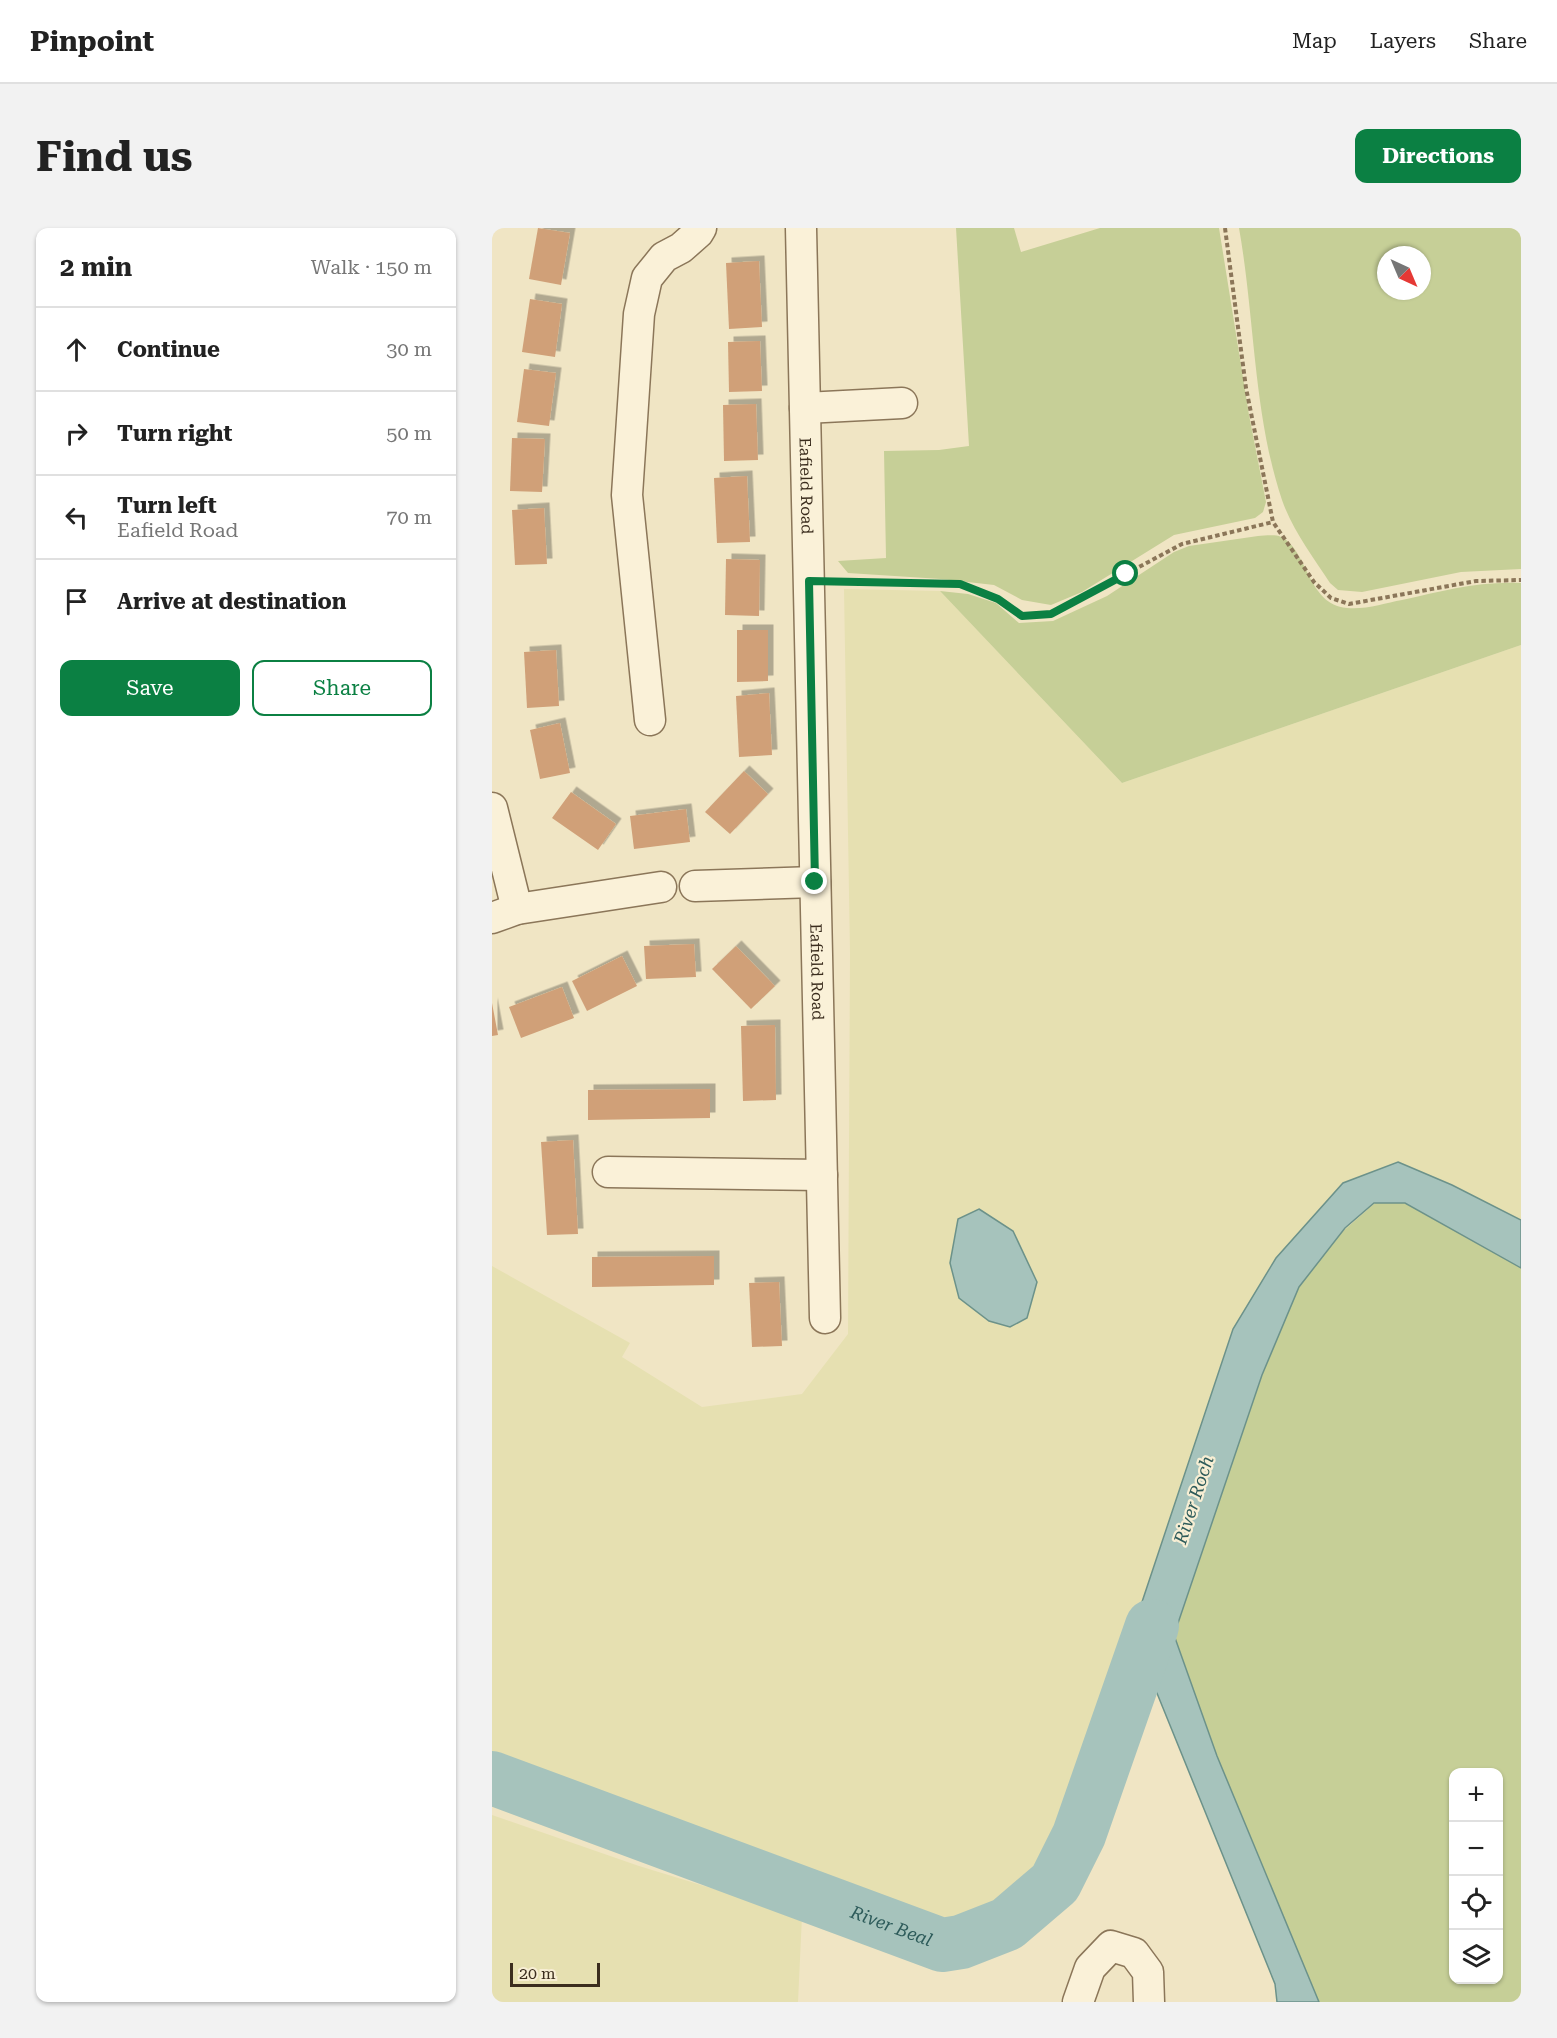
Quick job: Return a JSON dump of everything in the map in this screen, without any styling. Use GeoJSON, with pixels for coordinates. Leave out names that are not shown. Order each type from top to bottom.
{"type":"FeatureCollection","features":[{"type":"Feature","properties":{"kind":"street"},"geometry":{"type":"LineString","coordinates":[[650,720],[627,495],[639,314],[647,278],[664,257],[681,248],[701,228]]}},
{"type":"Feature","properties":{"kind":"street","name":"Eafield Road"},"geometry":{"type":"LineString","coordinates":[[801,228],[825,1318]]}},
{"type":"Feature","properties":{"kind":"street"},"geometry":{"type":"LineString","coordinates":[[805,408],[902,403]]}},
{"type":"Feature","properties":{"kind":"street"},"geometry":{"type":"LineString","coordinates":[[492,808],[504,913],[661,887]]}},
{"type":"Feature","properties":{"kind":"street"},"geometry":{"type":"LineString","coordinates":[[695,886],[815,882]]}},
{"type":"Feature","properties":{"kind":"street"},"geometry":{"type":"LineString","coordinates":[[608,1172],[822,1175]]}},
{"type":"Feature","properties":{"kind":"street"},"geometry":{"type":"LineString","coordinates":[[1078,2002],[1090,1968],[1111,1946],[1134,1953],[1148,1972],[1149,2002]]}},
{"type":"Feature","properties":{"kind":"path"},"geometry":{"type":"LineString","coordinates":[[1225,228],[1246,388],[1273,522],[1314,582],[1331,598],[1349,604],[1476,581],[1521,580]]}},
{"type":"Feature","properties":{"kind":"path"},"geometry":{"type":"LineString","coordinates":[[809,581],[960,584],[998,599],[1022,616],[1051,614],[1182,544],[1273,522]]}},
{"type":"Feature","properties":{"kind":"shaded area"},"geometry":{"type":"Polygon","coordinates":[[[844,589],[940,591],[1122,783],[1521,645],[1521,1221],[1398,1162],[1276,1258],[1233,1329],[1067,1832],[1051,1855],[1006,1905],[987,1917],[964,1924],[936,1926],[899,1918],[492,1770],[492,1266],[630,1343],[622,1357],[702,1407],[802,1394],[848,1334],[850,954],[844,589]]]}},
{"type":"Feature","properties":{"kind":"shaded area"},"geometry":{"type":"Polygon","coordinates":[[[492,1815],[639,1866],[802,1916],[798,2002],[492,2002],[492,1815]]]}},
{"type":"Feature","properties":{"kind":"green space"},"geometry":{"type":"Polygon","coordinates":[[[956,228],[1014,228],[1021,252],[1100,228],[1219,228],[1249,415],[1266,502],[1263,512],[1255,518],[1174,535],[1082,592],[1051,605],[1022,600],[994,585],[848,573],[838,561],[886,558],[884,451],[939,450],[969,446],[956,228]]]}},
{"type":"Feature","properties":{"kind":"green space"},"geometry":{"type":"Polygon","coordinates":[[[1239,228],[1521,228],[1521,569],[1461,572],[1362,592],[1338,590],[1330,583],[1303,543],[1282,500],[1272,467],[1260,399],[1239,228]]]}},
{"type":"Feature","properties":{"kind":"green space"},"geometry":{"type":"Polygon","coordinates":[[[1258,536],[1279,536],[1290,543],[1324,597],[1334,605],[1347,608],[1368,607],[1475,585],[1521,583],[1521,645],[1122,783],[940,591],[968,594],[996,603],[1019,623],[1053,621],[1107,596],[1174,552],[1189,546],[1258,536]]]}},
{"type":"Feature","properties":{"kind":"green space"},"geometry":{"type":"Polygon","coordinates":[[[1375,1203],[1405,1203],[1521,1268],[1521,2002],[1319,2002],[1217,1756],[1174,1635],[1262,1375],[1299,1287],[1342,1232],[1375,1203]]]}},
{"type":"Feature","properties":{"kind":"water","name":"River Roch"},"geometry":{"type":"Polygon","coordinates":[[[1398,1162],[1452,1185],[1521,1220],[1521,1268],[1405,1203],[1374,1203],[1345,1228],[1299,1287],[1262,1375],[1174,1635],[1217,1756],[1319,2002],[1277,2002],[1275,1984],[1148,1671],[1137,1634],[1138,1614],[1233,1329],[1276,1258],[1343,1183],[1398,1162]]]}},
{"type":"Feature","properties":{"kind":"water"},"geometry":{"type":"Polygon","coordinates":[[[979,1209],[1013,1231],[1037,1282],[1027,1318],[1010,1327],[989,1321],[959,1298],[950,1263],[958,1219],[979,1209]]]}},
{"type":"Feature","properties":{"kind":"building"},"geometry":{"type":"Polygon","coordinates":[[[538,228],[570,233],[561,285],[529,279],[538,228]]]}},
{"type":"Feature","properties":{"kind":"building"},"geometry":{"type":"Polygon","coordinates":[[[759,261],[762,327],[729,329],[726,263],[759,261]]]}},
{"type":"Feature","properties":{"kind":"building"},"geometry":{"type":"Polygon","coordinates":[[[530,299],[562,304],[555,357],[522,352],[530,299]]]}},
{"type":"Feature","properties":{"kind":"building"},"geometry":{"type":"Polygon","coordinates":[[[760,341],[762,391],[729,392],[728,342],[760,341]]]}},
{"type":"Feature","properties":{"kind":"building"},"geometry":{"type":"Polygon","coordinates":[[[524,369],[556,373],[549,426],[517,422],[524,369]]]}},
{"type":"Feature","properties":{"kind":"building"},"geometry":{"type":"Polygon","coordinates":[[[756,404],[758,460],[724,461],[723,405],[756,404]]]}},
{"type":"Feature","properties":{"kind":"building"},"geometry":{"type":"Polygon","coordinates":[[[512,438],[545,439],[542,492],[510,491],[512,438]]]}},
{"type":"Feature","properties":{"kind":"building"},"geometry":{"type":"Polygon","coordinates":[[[747,476],[750,542],[717,543],[714,478],[747,476]]]}},
{"type":"Feature","properties":{"kind":"building"},"geometry":{"type":"Polygon","coordinates":[[[544,508],[547,564],[515,565],[512,510],[544,508]]]}},
{"type":"Feature","properties":{"kind":"building"},"geometry":{"type":"Polygon","coordinates":[[[726,559],[760,560],[759,616],[725,615],[726,559]]]}},
{"type":"Feature","properties":{"kind":"building"},"geometry":{"type":"Polygon","coordinates":[[[737,630],[768,630],[768,681],[737,682],[737,630]]]}},
{"type":"Feature","properties":{"kind":"building"},"geometry":{"type":"Polygon","coordinates":[[[556,650],[559,706],[527,708],[524,652],[556,650]]]}},
{"type":"Feature","properties":{"kind":"building"},"geometry":{"type":"Polygon","coordinates":[[[769,693],[772,755],[739,757],[736,696],[769,693]]]}},
{"type":"Feature","properties":{"kind":"building"},"geometry":{"type":"Polygon","coordinates":[[[560,723],[570,773],[540,779],[530,730],[560,723]]]}},
{"type":"Feature","properties":{"kind":"building"},"geometry":{"type":"Polygon","coordinates":[[[744,771],[768,794],[730,834],[705,812],[744,771]]]}},
{"type":"Feature","properties":{"kind":"building"},"geometry":{"type":"Polygon","coordinates":[[[571,792],[616,824],[598,850],[552,818],[571,792]]]}},
{"type":"Feature","properties":{"kind":"building"},"geometry":{"type":"Polygon","coordinates":[[[686,809],[690,842],[634,849],[630,816],[686,809]]]}},
{"type":"Feature","properties":{"kind":"building"},"geometry":{"type":"Polygon","coordinates":[[[694,944],[696,977],[646,979],[644,946],[694,944]]]}},
{"type":"Feature","properties":{"kind":"building"},"geometry":{"type":"Polygon","coordinates":[[[736,946],[775,986],[751,1009],[712,969],[736,946]]]}},
{"type":"Feature","properties":{"kind":"building"},"geometry":{"type":"Polygon","coordinates":[[[622,956],[637,986],[587,1011],[572,981],[622,956]]]}},
{"type":"Feature","properties":{"kind":"building"},"geometry":{"type":"Polygon","coordinates":[[[562,987],[574,1018],[521,1038],[509,1007],[562,987]]]}},
{"type":"Feature","properties":{"kind":"building"},"geometry":{"type":"Polygon","coordinates":[[[492,1003],[498,1035],[492,1036],[492,1003]]]}},
{"type":"Feature","properties":{"kind":"building"},"geometry":{"type":"Polygon","coordinates":[[[775,1025],[776,1100],[743,1101],[741,1026],[775,1025]]]}},
{"type":"Feature","properties":{"kind":"building"},"geometry":{"type":"Polygon","coordinates":[[[710,1089],[710,1118],[588,1120],[588,1090],[710,1089]]]}},
{"type":"Feature","properties":{"kind":"building"},"geometry":{"type":"Polygon","coordinates":[[[573,1140],[578,1234],[547,1235],[541,1142],[573,1140]]]}},
{"type":"Feature","properties":{"kind":"building"},"geometry":{"type":"Polygon","coordinates":[[[714,1256],[714,1285],[592,1287],[592,1257],[714,1256]]]}},
{"type":"Feature","properties":{"kind":"building"},"geometry":{"type":"Polygon","coordinates":[[[779,1282],[782,1346],[752,1347],[749,1283],[779,1282]]]}},
{"type":"Feature","properties":{"kind":"waterway","name":"River Beal"},"geometry":{"type":"LineString","coordinates":[[492,1778],[942,1945],[961,1942],[1007,1924],[1055,1883],[1079,1835],[1152,1626]]}},
{"type":"Feature","properties":{"kind":"route"},"geometry":{"type":"LineString","coordinates":[[815,882],[809,581],[960,584],[998,599],[1022,616],[1051,614],[1126,574]]}}]}
